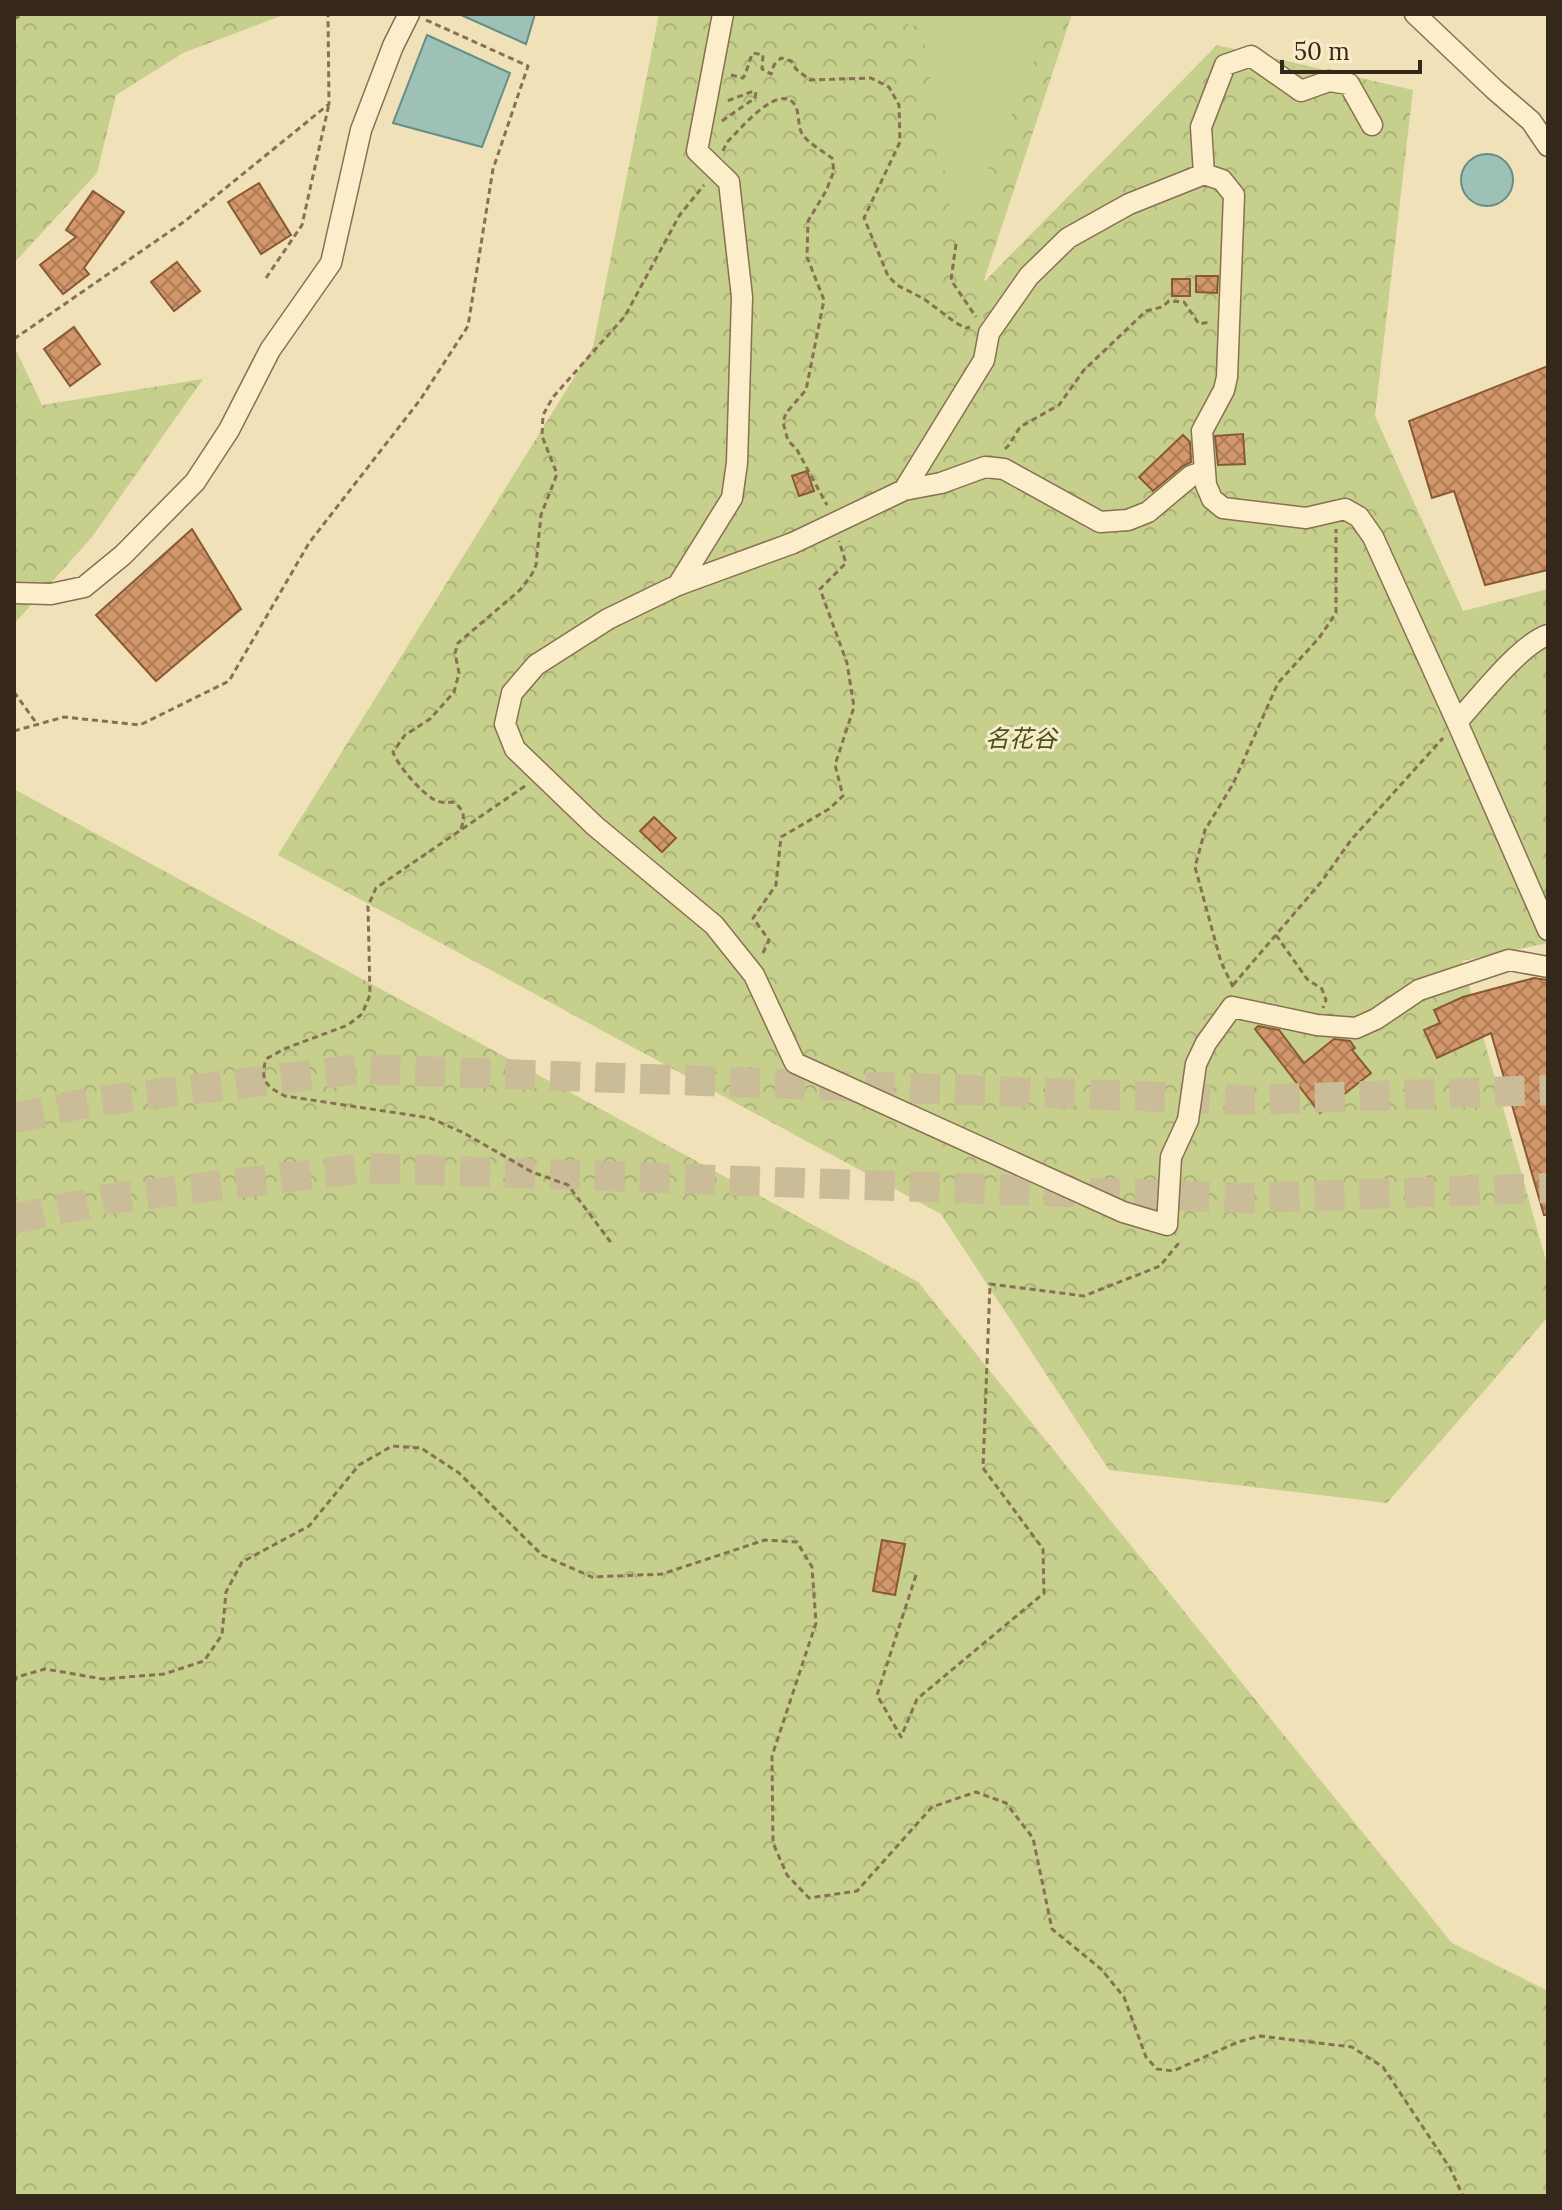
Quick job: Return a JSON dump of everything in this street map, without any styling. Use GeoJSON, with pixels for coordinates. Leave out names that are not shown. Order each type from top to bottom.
{"type":"FeatureCollection","features":[{"type":"Feature","properties":{"kind":"street"},"geometry":{"type":"LineString","coordinates":[[678,585],[732,498],[737,463],[742,297],[729,182],[697,151],[723,14]]}},
{"type":"Feature","properties":{"kind":"street"},"geometry":{"type":"LineString","coordinates":[[1415,14],[1531,121],[1548,146]]}},
{"type":"Feature","properties":{"kind":"street"},"geometry":{"type":"LineString","coordinates":[[14,593],[51,594],[84,587],[123,555],[195,482],[229,430],[270,350],[331,263],[361,130],[393,46],[418,17]]}},
{"type":"Feature","properties":{"kind":"street"},"geometry":{"type":"LineString","coordinates":[[1204,174],[1201,127],[1225,65],[1251,56],[1301,91],[1329,81],[1349,84],[1372,125]]}},
{"type":"Feature","properties":{"kind":"street"},"geometry":{"type":"LineString","coordinates":[[904,490],[984,360],[989,333],[1029,276],[1068,238],[1129,204],[1204,174],[1222,180],[1234,195],[1227,377],[1224,390],[1202,431],[1206,485],[1212,499],[1223,508],[1306,518],[1345,509],[1359,517],[1373,537],[1548,930]]}},
{"type":"Feature","properties":{"kind":"street"},"geometry":{"type":"LineString","coordinates":[[1205,471],[1191,476],[1148,512],[1128,520],[1100,522],[1004,469],[985,467],[941,483],[904,490],[793,543],[678,585],[608,619],[536,665],[512,693],[505,724],[515,749],[595,826],[714,925],[754,975],[795,1063],[1123,1212],[1167,1225],[1171,1157],[1188,1120],[1196,1064],[1206,1043],[1232,1007],[1317,1025],[1356,1028],[1376,1019],[1419,990],[1509,960],[1548,967]]}},
{"type":"Feature","properties":{"kind":"street"},"geometry":{"type":"LineString","coordinates":[[1457,722],[1524,648],[1548,635]]}},
{"type":"Feature","properties":{"kind":"path"},"geometry":{"type":"LineString","coordinates":[[14,19],[23,14]]}},
{"type":"Feature","properties":{"kind":"path"},"geometry":{"type":"LineString","coordinates":[[266,278],[302,225],[329,104],[328,14]]}},
{"type":"Feature","properties":{"kind":"path"},"geometry":{"type":"LineString","coordinates":[[14,731],[64,717],[140,725],[229,681],[309,543],[420,400],[468,326],[493,169],[528,66],[418,17]]}},
{"type":"Feature","properties":{"kind":"path"},"geometry":{"type":"LineString","coordinates":[[705,109],[723,78],[732,75],[743,78],[753,53],[763,55],[762,69],[771,74],[781,58],[791,61],[810,80],[871,78],[889,87],[899,105],[900,142],[864,218],[888,276],[897,285],[924,299],[956,323],[966,328],[976,326],[989,333]]}},
{"type":"Feature","properties":{"kind":"path"},"geometry":{"type":"LineString","coordinates":[[751,92],[756,92],[755,98],[724,121],[705,109],[751,92]]}},
{"type":"Feature","properties":{"kind":"path"},"geometry":{"type":"LineString","coordinates":[[461,829],[465,817],[461,807],[453,802],[443,803],[426,793],[397,761],[393,752],[405,735],[430,719],[454,692],[459,673],[455,653],[458,643],[520,590],[532,574],[536,565],[541,515],[557,474],[542,436],[543,415],[553,397],[625,316],[679,216],[711,177],[727,142],[769,102],[779,97],[789,99],[796,106],[803,135],[832,158],[834,171],[808,221],[807,257],[824,300],[806,390],[786,413],[783,422],[788,441],[796,448],[828,506],[830,525],[837,534],[846,563],[820,589],[847,663],[854,707],[835,765],[843,796],[829,809],[781,837],[776,885],[753,918],[769,940],[754,975]]}},
{"type":"Feature","properties":{"kind":"path"},"geometry":{"type":"LineString","coordinates":[[14,339],[185,221],[329,104]]}},
{"type":"Feature","properties":{"kind":"path"},"geometry":{"type":"LineString","coordinates":[[956,244],[951,280],[989,333]]}},
{"type":"Feature","properties":{"kind":"path"},"geometry":{"type":"LineString","coordinates":[[985,467],[1009,445],[1020,427],[1059,405],[1084,370],[1146,311],[1162,307],[1169,301],[1184,302]]}},
{"type":"Feature","properties":{"kind":"path"},"geometry":{"type":"LineString","coordinates":[[1232,1007],[1233,985],[1221,962],[1195,867],[1205,830],[1233,784],[1278,683],[1319,638],[1336,613],[1336,527],[1322,515]]}},
{"type":"Feature","properties":{"kind":"path"},"geometry":{"type":"LineString","coordinates":[[14,692],[37,724]]}},
{"type":"Feature","properties":{"kind":"path"},"geometry":{"type":"LineString","coordinates":[[1233,985],[1322,881],[1351,840],[1457,722]]}},
{"type":"Feature","properties":{"kind":"path"},"geometry":{"type":"LineString","coordinates":[[541,774],[376,888],[368,906],[370,995],[362,1014],[348,1025],[266,1059],[264,1078],[268,1087],[285,1096],[430,1118],[464,1133],[532,1172],[568,1185],[612,1244]]}},
{"type":"Feature","properties":{"kind":"path"},"geometry":{"type":"LineString","coordinates":[[1276,935],[1307,979],[1322,989],[1326,1000],[1317,1025]]}},
{"type":"Feature","properties":{"kind":"path"},"geometry":{"type":"LineString","coordinates":[[916,1575],[877,1695],[901,1737],[917,1699],[1044,1593],[1043,1549],[983,1468],[990,1284],[1084,1296],[1160,1266],[1178,1244],[1167,1225]]}},
{"type":"Feature","properties":{"kind":"path"},"geometry":{"type":"LineString","coordinates":[[14,1682],[17,1677],[45,1669],[103,1679],[164,1674],[204,1661],[222,1635],[226,1592],[242,1562],[309,1526],[359,1465],[392,1446],[421,1448],[459,1473],[542,1555],[592,1577],[662,1574],[765,1540],[797,1542],[812,1567],[816,1623],[772,1756],[773,1843],[787,1875],[809,1898],[857,1891],[932,1807],[976,1792],[1006,1803],[1033,1838],[1052,1929],[1101,1969],[1124,1997],[1146,2057],[1157,2069],[1173,2071],[1238,2042],[1260,2036],[1352,2047],[1383,2067],[1450,2168],[1463,2196]]}},
{"type":"Feature","properties":{"kind":"green space"},"geometry":{"type":"Polygon","coordinates":[[[14,14],[286,14],[183,53],[116,95],[97,173],[14,263],[14,14]]]}},
{"type":"Feature","properties":{"kind":"green space","name":"名花谷"},"geometry":{"type":"Polygon","coordinates":[[[659,14],[1072,14],[983,283],[1217,45],[1413,90],[1375,416],[1463,611],[1548,589],[1548,943],[1462,961],[1548,1268],[1548,1317],[1387,1503],[1109,1470],[941,1214],[278,855],[593,347],[659,14]]]}},
{"type":"Feature","properties":{"kind":"green space"},"geometry":{"type":"Polygon","coordinates":[[[851,14],[1055,14],[956,244],[922,27],[851,14]]]}},
{"type":"Feature","properties":{"kind":"green space"},"geometry":{"type":"Polygon","coordinates":[[[14,346],[42,405],[203,379],[92,537],[14,624],[14,346]]]}},
{"type":"Feature","properties":{"kind":"green space"},"geometry":{"type":"Polygon","coordinates":[[[14,789],[918,1282],[1452,1943],[1548,1991],[1548,2196],[14,2196],[14,789]]]}},
{"type":"Feature","properties":{"kind":"water"},"geometry":{"type":"Polygon","coordinates":[[[459,14],[535,14],[526,44],[459,14]]]}},
{"type":"Feature","properties":{"kind":"water"},"geometry":{"type":"Polygon","coordinates":[[[427,35],[510,73],[482,147],[393,123],[427,35]]]}},
{"type":"Feature","properties":{"kind":"water"},"geometry":{"type":"Polygon","coordinates":[[[1487,154],[1505,162],[1513,180],[1505,198],[1487,206],[1469,198],[1461,180],[1469,162],[1487,154]]]}},
{"type":"Feature","properties":{"kind":"building"},"geometry":{"type":"Polygon","coordinates":[[[259,183],[291,235],[261,254],[228,202],[259,183]]]}},
{"type":"Feature","properties":{"kind":"building"},"geometry":{"type":"Polygon","coordinates":[[[93,191],[124,212],[84,268],[89,274],[63,294],[40,265],[76,237],[66,230],[93,191]]]}},
{"type":"Feature","properties":{"kind":"building"},"geometry":{"type":"Polygon","coordinates":[[[177,262],[200,291],[174,311],[151,282],[177,262]]]}},
{"type":"Feature","properties":{"kind":"building"},"geometry":{"type":"Polygon","coordinates":[[[1196,276],[1218,276],[1217,293],[1196,292],[1196,276]]]}},
{"type":"Feature","properties":{"kind":"building"},"geometry":{"type":"Polygon","coordinates":[[[1172,279],[1190,279],[1190,296],[1172,296],[1172,279]]]}},
{"type":"Feature","properties":{"kind":"building"},"geometry":{"type":"Polygon","coordinates":[[[74,327],[100,364],[70,386],[44,349],[74,327]]]}},
{"type":"Feature","properties":{"kind":"building"},"geometry":{"type":"Polygon","coordinates":[[[1548,366],[1548,570],[1485,585],[1454,491],[1432,498],[1409,421],[1548,366]]]}},
{"type":"Feature","properties":{"kind":"building"},"geometry":{"type":"Polygon","coordinates":[[[1243,434],[1245,464],[1218,465],[1215,436],[1243,434]]]}},
{"type":"Feature","properties":{"kind":"building"},"geometry":{"type":"Polygon","coordinates":[[[1183,435],[1190,442],[1191,462],[1153,491],[1139,477],[1183,435]]]}},
{"type":"Feature","properties":{"kind":"building"},"geometry":{"type":"Polygon","coordinates":[[[807,471],[814,491],[799,496],[792,476],[807,471]]]}},
{"type":"Feature","properties":{"kind":"building"},"geometry":{"type":"Polygon","coordinates":[[[192,529],[241,609],[156,681],[96,615],[192,529]]]}},
{"type":"Feature","properties":{"kind":"building"},"geometry":{"type":"Polygon","coordinates":[[[654,817],[676,838],[662,852],[640,831],[654,817]]]}},
{"type":"Feature","properties":{"kind":"building"},"geometry":{"type":"Polygon","coordinates":[[[1534,978],[1548,980],[1548,1215],[1544,1215],[1491,1033],[1437,1058],[1424,1030],[1440,1023],[1434,1010],[1463,997],[1534,978]]]}},
{"type":"Feature","properties":{"kind":"building"},"geometry":{"type":"Polygon","coordinates":[[[1258,1026],[1279,1030],[1304,1063],[1334,1039],[1350,1041],[1355,1048],[1352,1050],[1371,1073],[1320,1113],[1255,1029],[1258,1026]]]}},
{"type":"Feature","properties":{"kind":"building"},"geometry":{"type":"Polygon","coordinates":[[[882,1540],[905,1544],[895,1595],[873,1591],[882,1540]]]}},
{"type":"Feature","properties":{"kind":"tunnel"},"geometry":{"type":"LineString","coordinates":[[14,1118],[91,1102],[360,1069],[1247,1100],[1548,1090]]}},
{"type":"Feature","properties":{"kind":"tunnel"},"geometry":{"type":"LineString","coordinates":[[14,1219],[108,1199],[365,1168],[1247,1198],[1548,1188]]}}]}
